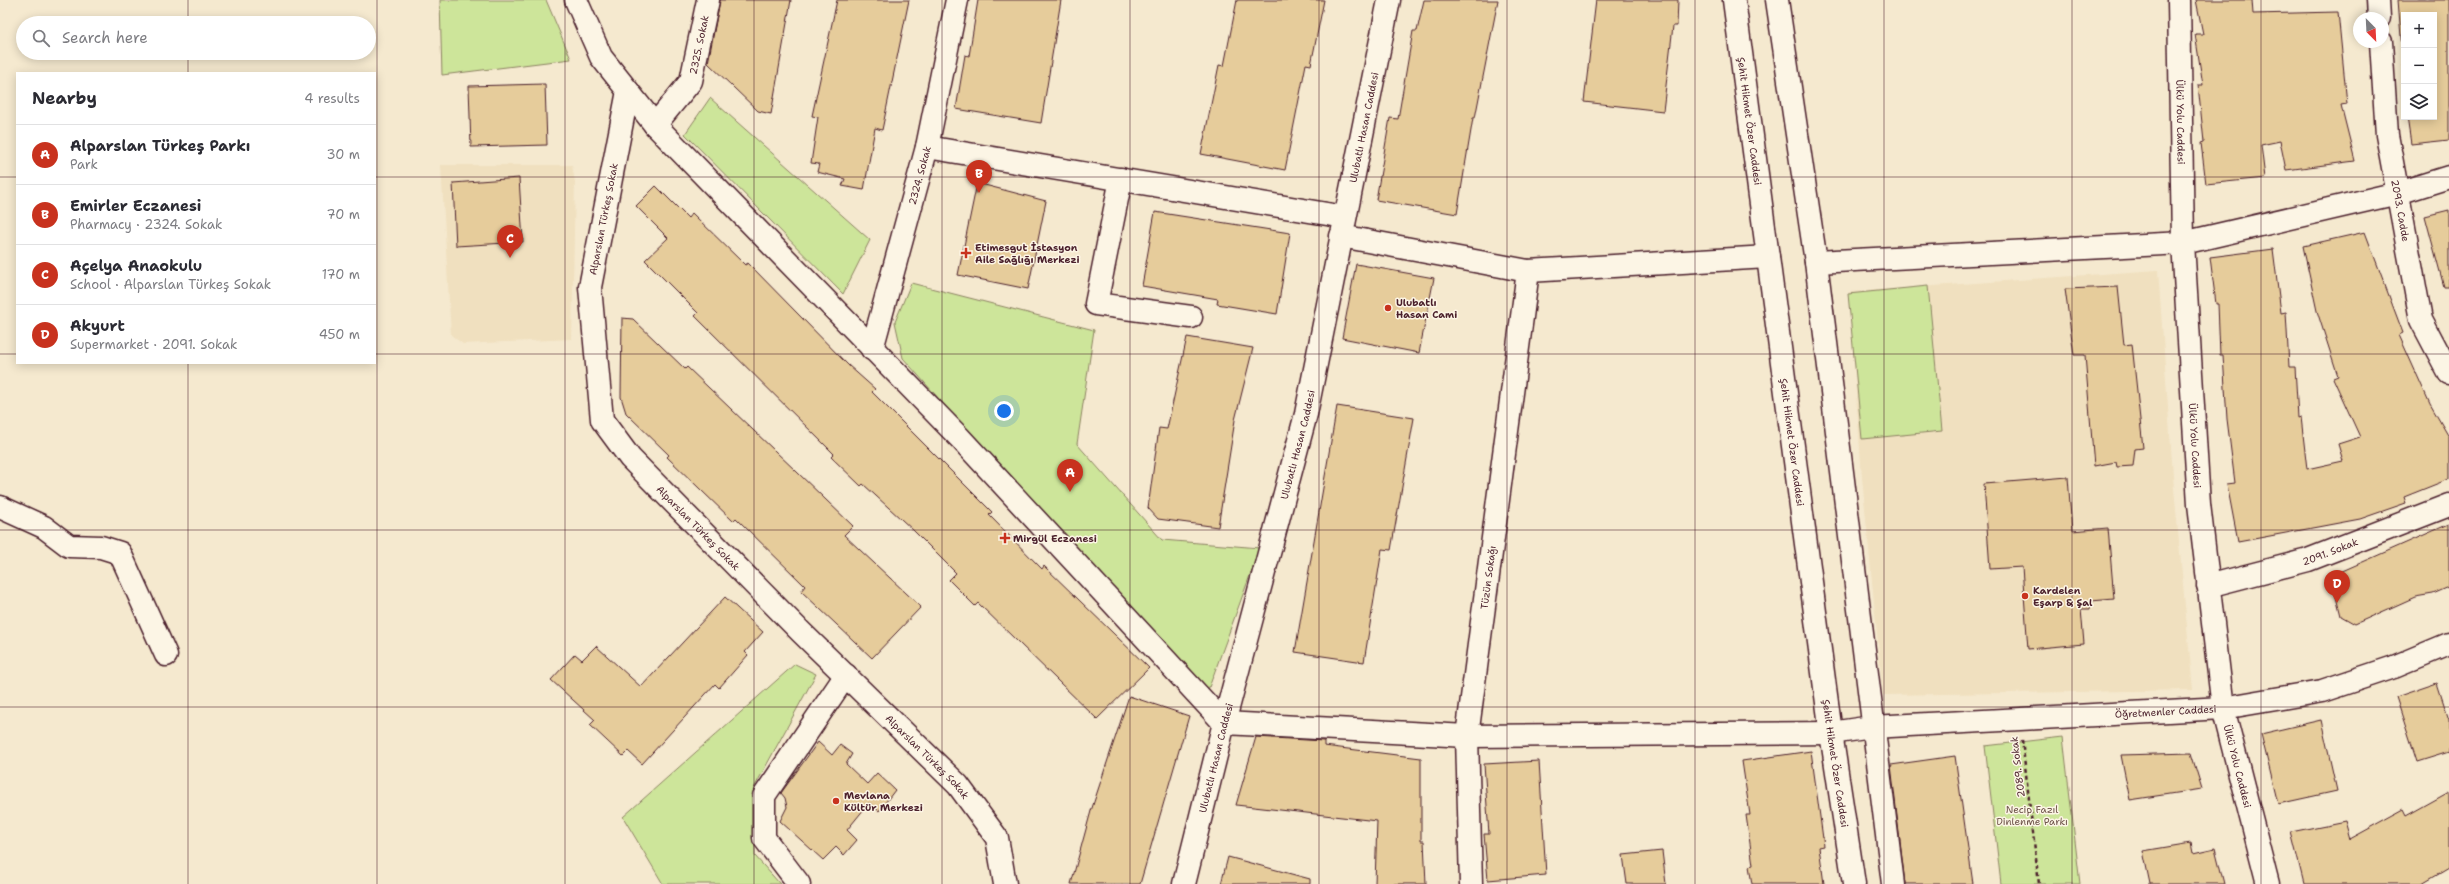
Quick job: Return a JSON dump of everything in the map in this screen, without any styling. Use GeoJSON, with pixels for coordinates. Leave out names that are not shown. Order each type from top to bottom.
{"type":"FeatureCollection","features":[{"type":"Feature","properties":{"kind":"street"},"geometry":{"type":"LineString","coordinates":[[576,0],[601,57],[655,125],[960,438],[1224,723]]}},
{"type":"Feature","properties":{"kind":"street","name":"2325. Sokak"},"geometry":{"type":"LineString","coordinates":[[655,125],[691,82],[708,0]]}},
{"type":"Feature","properties":{"kind":"street","name":"2324. Sokak"},"geometry":{"type":"LineString","coordinates":[[872,349],[927,147],[957,0]]}},
{"type":"Feature","properties":{"kind":"street","name":"Ulubatlı Hasan Caddesi"},"geometry":{"type":"LineString","coordinates":[[1184,884],[1224,723],[1306,414],[1389,0]]}},
{"type":"Feature","properties":{"kind":"street","name":"Şehit Hikmet Özer Caddesi"},"geometry":{"type":"LineString","coordinates":[[1734,0],[1831,733],[1854,884]]}},
{"type":"Feature","properties":{"kind":"street"},"geometry":{"type":"LineString","coordinates":[[1777,0],[1816,262],[1892,884]]}},
{"type":"Feature","properties":{"kind":"street","name":"Ülkü Yolu Caddesi"},"geometry":{"type":"LineString","coordinates":[[2179,0],[2183,243],[2199,504],[2224,708],[2268,884]]}},
{"type":"Feature","properties":{"kind":"street"},"geometry":{"type":"LineString","coordinates":[[2378,0],[2379,12]]}},
{"type":"Feature","properties":{"kind":"street","name":"2093. Cadde"},"geometry":{"type":"LineString","coordinates":[[2381,48],[2387,135],[2421,320],[2449,373]]}},
{"type":"Feature","properties":{"kind":"street","name":"Alparslan Türkeş Sokak"},"geometry":{"type":"LineString","coordinates":[[628,91],[590,287],[602,420],[630,458],[958,786],[998,838],[1005,884]]}},
{"type":"Feature","properties":{"kind":"street"},"geometry":{"type":"LineString","coordinates":[[927,147],[1122,179],[1343,226],[1528,271],[1768,257]]}},
{"type":"Feature","properties":{"kind":"street"},"geometry":{"type":"LineString","coordinates":[[1816,262],[2183,243],[2398,193],[2449,177]]}},
{"type":"Feature","properties":{"kind":"street"},"geometry":{"type":"LineString","coordinates":[[1122,179],[1096,304],[1191,317]]}},
{"type":"Feature","properties":{"kind":"street","name":"Tüzün Sokağı"},"geometry":{"type":"LineString","coordinates":[[1471,884],[1467,736],[1528,271]]}},
{"type":"Feature","properties":{"kind":"street","name":"2091. Sokak"},"geometry":{"type":"LineString","coordinates":[[2208,586],[2308,560],[2449,505]]}},
{"type":"Feature","properties":{"kind":"street"},"geometry":{"type":"LineString","coordinates":[[0,507],[44,527],[69,546],[101,547],[120,553],[166,655]]}},
{"type":"Feature","properties":{"kind":"street","name":"Öğretmenler Caddesi"},"geometry":{"type":"LineString","coordinates":[[1224,723],[1467,736],[1831,733],[1872,727],[2224,708],[2322,691],[2394,668],[2449,644]]}},
{"type":"Feature","properties":{"kind":"street"},"geometry":{"type":"LineString","coordinates":[[798,884],[764,838],[764,796],[846,675]]}},
{"type":"Feature","properties":{"kind":"path","name":"2089. Sokak"},"geometry":{"type":"LineString","coordinates":[[2019,719],[2040,884]]}},
{"type":"Feature","properties":{"kind":"shaded area"},"geometry":{"type":"Polygon","coordinates":[[[441,165],[572,165],[575,182],[572,339],[463,344],[451,335],[441,165]]]}},
{"type":"Feature","properties":{"kind":"shaded area"},"geometry":{"type":"Polygon","coordinates":[[[2158,270],[2174,489],[2193,690],[1883,695],[1862,478],[1849,292],[2158,270]]]}},
{"type":"Feature","properties":{"kind":"green space"},"geometry":{"type":"Polygon","coordinates":[[[440,0],[546,0],[571,59],[442,75],[440,0]]]}},
{"type":"Feature","properties":{"kind":"green space"},"geometry":{"type":"Polygon","coordinates":[[[710,98],[870,240],[843,294],[685,134],[710,98]]]}},
{"type":"Feature","properties":{"kind":"green space"},"geometry":{"type":"Polygon","coordinates":[[[911,283],[1094,330],[1077,444],[1162,540],[1260,548],[1204,701],[903,358],[895,322],[911,283]]]}},
{"type":"Feature","properties":{"kind":"green space"},"geometry":{"type":"Polygon","coordinates":[[[1928,286],[1942,431],[1862,439],[1848,294],[1928,286]]]}},
{"type":"Feature","properties":{"kind":"green space"},"geometry":{"type":"Polygon","coordinates":[[[795,664],[816,674],[754,788],[755,856],[780,884],[663,884],[623,817],[795,664]]]}},
{"type":"Feature","properties":{"kind":"green space","name":"Necip Fazıl Dinlenme Parkı"},"geometry":{"type":"Polygon","coordinates":[[[2063,737],[2080,884],[2001,884],[1985,746],[2063,737]]]}},
{"type":"Feature","properties":{"kind":"building"},"geometry":{"type":"Polygon","coordinates":[[[720,0],[791,0],[771,114],[758,111],[708,63],[720,0]]]}},
{"type":"Feature","properties":{"kind":"building"},"geometry":{"type":"Polygon","coordinates":[[[837,0],[909,0],[882,130],[875,128],[864,190],[842,186],[845,179],[817,172],[819,164],[811,163],[818,117],[812,116],[837,0]]]}},
{"type":"Feature","properties":{"kind":"building"},"geometry":{"type":"Polygon","coordinates":[[[978,0],[1061,0],[1041,123],[956,109],[965,55],[969,56],[978,0]]]}},
{"type":"Feature","properties":{"kind":"building"},"geometry":{"type":"Polygon","coordinates":[[[1237,0],[1324,0],[1311,65],[1306,64],[1285,170],[1201,154],[1219,65],[1224,66],[1237,0]]]}},
{"type":"Feature","properties":{"kind":"building"},"geometry":{"type":"Polygon","coordinates":[[[1424,0],[1498,0],[1475,118],[1473,118],[1457,214],[1376,200],[1390,118],[1398,119],[1413,31],[1417,31],[1424,0]]]}},
{"type":"Feature","properties":{"kind":"building"},"geometry":{"type":"Polygon","coordinates":[[[1596,0],[1678,0],[1677,26],[1673,26],[1663,111],[1584,102],[1596,0]]]}},
{"type":"Feature","properties":{"kind":"building"},"geometry":{"type":"Polygon","coordinates":[[[2196,0],[2252,0],[2253,14],[2338,12],[2347,104],[2341,105],[2355,161],[2286,170],[2280,141],[2261,145],[2265,178],[2206,184],[2201,143],[2204,142],[2198,85],[2203,85],[2195,34],[2203,34],[2196,0]]]}},
{"type":"Feature","properties":{"kind":"building"},"geometry":{"type":"Polygon","coordinates":[[[2398,0],[2449,0],[2449,140],[2411,144],[2407,120],[2437,120],[2437,12],[2401,12],[2401,36],[2398,0]]]}},
{"type":"Feature","properties":{"kind":"building"},"geometry":{"type":"Polygon","coordinates":[[[545,84],[547,145],[471,147],[469,86],[545,84]]]}},
{"type":"Feature","properties":{"kind":"building"},"geometry":{"type":"Polygon","coordinates":[[[519,178],[523,242],[456,246],[453,183],[519,178]]]}},
{"type":"Feature","properties":{"kind":"building"},"geometry":{"type":"Polygon","coordinates":[[[977,183],[1046,201],[1028,289],[958,275],[977,183]]]}},
{"type":"Feature","properties":{"kind":"building"},"geometry":{"type":"Polygon","coordinates":[[[656,186],[688,218],[692,213],[745,265],[748,263],[848,365],[875,389],[872,392],[992,512],[989,515],[1042,569],[1044,566],[1149,668],[1097,719],[978,603],[975,606],[949,580],[956,573],[914,531],[863,484],[861,486],[831,457],[834,454],[695,316],[698,313],[645,260],[668,238],[636,206],[656,186]]]}},
{"type":"Feature","properties":{"kind":"building"},"geometry":{"type":"Polygon","coordinates":[[[2449,210],[2449,287],[2444,287],[2425,216],[2449,210]]]}},
{"type":"Feature","properties":{"kind":"building"},"geometry":{"type":"Polygon","coordinates":[[[1155,212],[1290,233],[1277,314],[1217,304],[1218,299],[1142,286],[1155,212]]]}},
{"type":"Feature","properties":{"kind":"building"},"geometry":{"type":"Polygon","coordinates":[[[2365,232],[2403,333],[2399,335],[2430,404],[2449,437],[2449,479],[2404,497],[2406,503],[2360,519],[2238,542],[2227,484],[2235,483],[2227,419],[2223,355],[2220,355],[2218,304],[2216,304],[2210,257],[2273,249],[2281,313],[2286,312],[2289,367],[2295,367],[2298,418],[2301,417],[2307,469],[2343,461],[2338,444],[2360,437],[2333,378],[2338,376],[2317,311],[2303,246],[2365,232]]]}},
{"type":"Feature","properties":{"kind":"building","name":"Ulubatlı Hasan Cami"},"geometry":{"type":"Polygon","coordinates":[[[1356,264],[1434,278],[1419,353],[1342,338],[1356,264]]]}},
{"type":"Feature","properties":{"kind":"building"},"geometry":{"type":"Polygon","coordinates":[[[2118,287],[2124,345],[2132,344],[2143,448],[2135,449],[2133,466],[2117,467],[2116,462],[2094,466],[2085,355],[2074,355],[2065,289],[2118,287]]]}},
{"type":"Feature","properties":{"kind":"building"},"geometry":{"type":"Polygon","coordinates":[[[622,318],[633,319],[685,369],[687,367],[853,526],[844,535],[921,607],[872,658],[801,591],[805,586],[736,518],[733,521],[667,457],[669,455],[626,413],[621,397],[622,318]]]}},
{"type":"Feature","properties":{"kind":"building"},"geometry":{"type":"Polygon","coordinates":[[[1187,337],[1253,348],[1235,420],[1218,527],[1158,519],[1148,508],[1159,428],[1167,429],[1187,337]]]}},
{"type":"Feature","properties":{"kind":"building"},"geometry":{"type":"Polygon","coordinates":[[[1337,406],[1414,418],[1391,550],[1382,549],[1364,662],[1295,652],[1337,406]]]}},
{"type":"Feature","properties":{"kind":"building"},"geometry":{"type":"Polygon","coordinates":[[[2068,477],[2072,531],[2108,528],[2114,599],[2091,601],[2090,609],[2081,609],[2084,644],[2028,649],[2022,567],[1990,569],[1984,484],[2068,477]]]}},
{"type":"Feature","properties":{"kind":"building"},"geometry":{"type":"Polygon","coordinates":[[[2449,524],[2449,587],[2433,594],[2415,597],[2355,624],[2341,616],[2331,576],[2449,524]]]}},
{"type":"Feature","properties":{"kind":"building"},"geometry":{"type":"Polygon","coordinates":[[[725,597],[763,632],[745,652],[748,655],[719,688],[715,684],[642,764],[628,751],[623,756],[590,725],[595,720],[551,680],[575,654],[582,660],[596,646],[641,687],[725,597]]]}},
{"type":"Feature","properties":{"kind":"building"},"geometry":{"type":"Polygon","coordinates":[[[2437,683],[2449,720],[2449,752],[2417,762],[2396,697],[2437,683]]]}},
{"type":"Feature","properties":{"kind":"building"},"geometry":{"type":"Polygon","coordinates":[[[1129,696],[1189,716],[1140,884],[1071,884],[1091,811],[1129,696]]]}},
{"type":"Feature","properties":{"kind":"building"},"geometry":{"type":"Polygon","coordinates":[[[2321,720],[2337,791],[2278,804],[2261,734],[2321,720]]]}},
{"type":"Feature","properties":{"kind":"building"},"geometry":{"type":"Polygon","coordinates":[[[1256,737],[1324,741],[1324,746],[1421,758],[1421,841],[1424,841],[1426,884],[1375,884],[1377,821],[1236,805],[1256,737]]]}},
{"type":"Feature","properties":{"kind":"building","name":"Mevlana Kültür Merkezi"},"geometry":{"type":"Polygon","coordinates":[[[818,742],[832,755],[840,745],[852,754],[846,764],[867,784],[877,773],[895,790],[879,811],[869,803],[847,830],[857,840],[844,855],[836,847],[823,860],[780,821],[787,807],[785,798],[781,793],[818,742]]]}},
{"type":"Feature","properties":{"kind":"building"},"geometry":{"type":"Polygon","coordinates":[[[1811,751],[1824,846],[1819,847],[1824,884],[1752,884],[1749,866],[1753,865],[1746,815],[1750,815],[1742,761],[1811,751]]]}},
{"type":"Feature","properties":{"kind":"building"},"geometry":{"type":"Polygon","coordinates":[[[2191,753],[2202,789],[2130,800],[2121,755],[2191,753]]]}},
{"type":"Feature","properties":{"kind":"building"},"geometry":{"type":"Polygon","coordinates":[[[1955,756],[1973,884],[1905,884],[1891,765],[1955,756]]]}},
{"type":"Feature","properties":{"kind":"building"},"geometry":{"type":"Polygon","coordinates":[[[1539,761],[1546,875],[1488,880],[1484,834],[1489,834],[1484,764],[1539,761]]]}},
{"type":"Feature","properties":{"kind":"building"},"geometry":{"type":"Polygon","coordinates":[[[2449,792],[2449,868],[2422,884],[2304,884],[2291,832],[2345,821],[2350,839],[2403,810],[2406,816],[2449,792]]]}},
{"type":"Feature","properties":{"kind":"building"},"geometry":{"type":"Polygon","coordinates":[[[2191,843],[2193,853],[2215,848],[2224,884],[2150,884],[2143,851],[2191,843]]]}},
{"type":"Feature","properties":{"kind":"building"},"geometry":{"type":"Polygon","coordinates":[[[1662,851],[1666,884],[1627,884],[1623,855],[1662,851]]]}},
{"type":"Feature","properties":{"kind":"building"},"geometry":{"type":"Polygon","coordinates":[[[1228,857],[1310,879],[1310,884],[1221,884],[1228,857]]]}},
{"type":"Feature","properties":{"kind":"place","name":"Emirler Eczanesi"},"geometry":{"type":"Point","coordinates":[979,193]}},
{"type":"Feature","properties":{"kind":"place","name":"Etimesgut İstasyon Aile Sağlığı Merkezi"},"geometry":{"type":"Point","coordinates":[966,253]}},
{"type":"Feature","properties":{"kind":"place","name":"Açelya Anaokulu"},"geometry":{"type":"Point","coordinates":[510,258]}},
{"type":"Feature","properties":{"kind":"place","name":"Ulubatlı Hasan Cami"},"geometry":{"type":"Point","coordinates":[1388,308]}},
{"type":"Feature","properties":{"kind":"place","name":"Alparslan Türkeş Parkı"},"geometry":{"type":"Point","coordinates":[1070,492]}},
{"type":"Feature","properties":{"kind":"place","name":"Mirgül Eczanesi"},"geometry":{"type":"Point","coordinates":[1005,538]}},
{"type":"Feature","properties":{"kind":"place","name":"Kardelen Eşarp & Şal"},"geometry":{"type":"Point","coordinates":[2025,596]}},
{"type":"Feature","properties":{"kind":"place","name":"Akyurt"},"geometry":{"type":"Point","coordinates":[2337,603]}},
{"type":"Feature","properties":{"kind":"place","name":"Mevlana Kültür Merkezi"},"geometry":{"type":"Point","coordinates":[836,801]}}]}
